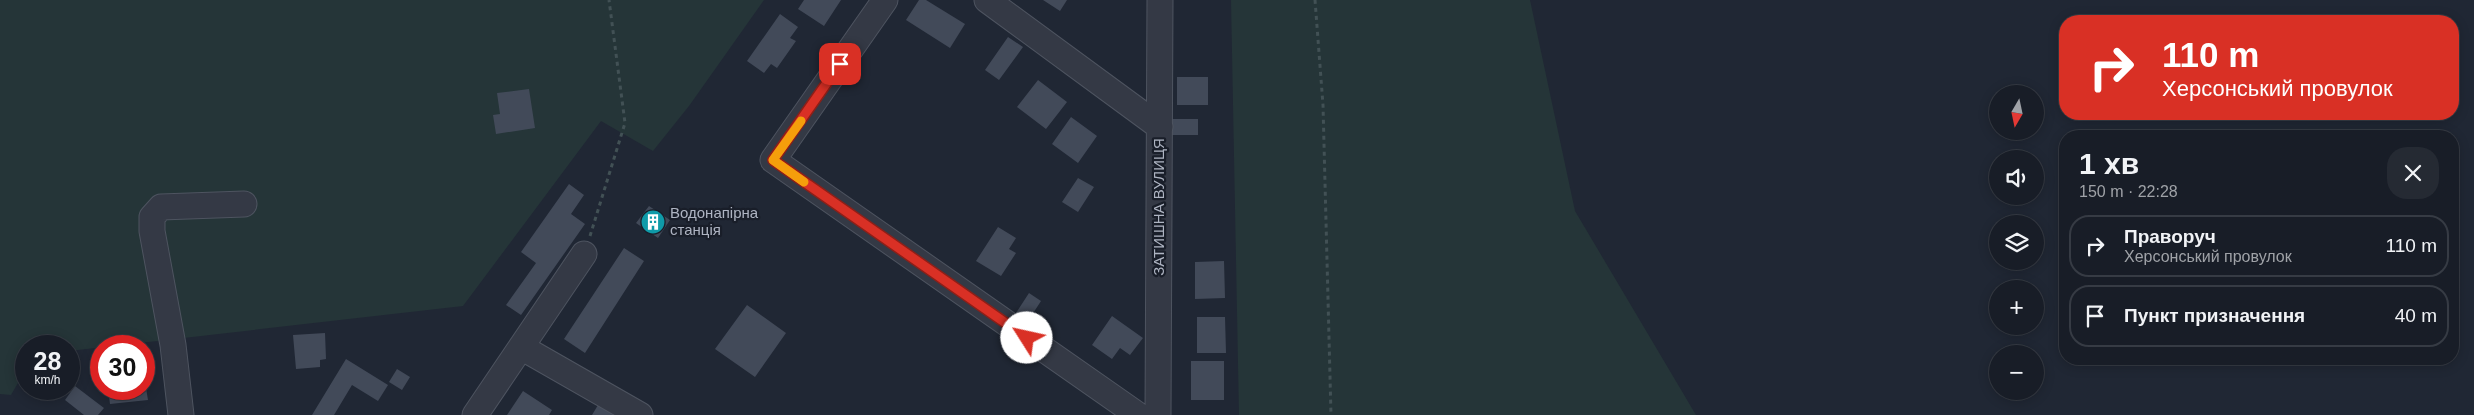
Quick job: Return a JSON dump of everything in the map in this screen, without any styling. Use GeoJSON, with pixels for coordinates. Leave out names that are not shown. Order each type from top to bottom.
{"type":"FeatureCollection","features":[{"type":"Feature","properties":{"kind":"street"},"geometry":{"type":"LineString","coordinates":[[885,0],[773,160],[1138,415]]}},
{"type":"Feature","properties":{"kind":"street"},"geometry":{"type":"LineString","coordinates":[[987,0],[1160,127]]}},
{"type":"Feature","properties":{"kind":"street","name":"ЗАТИШНА ВУЛИЦЯ"},"geometry":{"type":"LineString","coordinates":[[1158,415],[1160,0]]}},
{"type":"Feature","properties":{"kind":"street"},"geometry":{"type":"LineString","coordinates":[[180,415],[173,345],[152,231],[152,217],[161,207],[244,204]]}},
{"type":"Feature","properties":{"kind":"street"},"geometry":{"type":"LineString","coordinates":[[475,415],[584,254]]}},
{"type":"Feature","properties":{"kind":"street"},"geometry":{"type":"LineString","coordinates":[[521,347],[640,415]]}},
{"type":"Feature","properties":{"kind":"path"},"geometry":{"type":"LineString","coordinates":[[584,254],[625,124],[609,0]]}},
{"type":"Feature","properties":{"kind":"path"},"geometry":{"type":"LineString","coordinates":[[1315,0],[1323,104],[1331,415]]}},
{"type":"Feature","properties":{"kind":"shaded area"},"geometry":{"type":"Polygon","coordinates":[[[0,0],[764,0],[689,106],[653,151],[601,121],[463,306],[155,341],[155,335],[90,335],[90,349],[80,350],[80,335],[15,335],[15,388],[11,395],[0,394],[0,0]]]}},
{"type":"Feature","properties":{"kind":"shaded area"},"geometry":{"type":"Polygon","coordinates":[[[1231,0],[1530,0],[1575,211],[1696,415],[1239,415],[1231,0]]]}},
{"type":"Feature","properties":{"kind":"building"},"geometry":{"type":"Polygon","coordinates":[[[804,0],[841,0],[824,26],[798,9],[804,0]]]}},
{"type":"Feature","properties":{"kind":"building"},"geometry":{"type":"Polygon","coordinates":[[[919,0],[926,0],[965,24],[950,48],[906,20],[919,0]]]}},
{"type":"Feature","properties":{"kind":"building"},"geometry":{"type":"Polygon","coordinates":[[[1043,0],[1067,0],[1060,11],[1043,0]]]}},
{"type":"Feature","properties":{"kind":"building"},"geometry":{"type":"Polygon","coordinates":[[[780,14],[798,27],[790,38],[796,41],[777,68],[771,64],[764,73],[747,61],[780,14]]]}},
{"type":"Feature","properties":{"kind":"building"},"geometry":{"type":"Polygon","coordinates":[[[1008,37],[1023,47],[999,80],[985,70],[1008,37]]]}},
{"type":"Feature","properties":{"kind":"building"},"geometry":{"type":"Polygon","coordinates":[[[1177,77],[1208,77],[1208,105],[1177,105],[1177,77]]]}},
{"type":"Feature","properties":{"kind":"building"},"geometry":{"type":"Polygon","coordinates":[[[1038,80],[1067,102],[1046,129],[1017,107],[1038,80]]]}},
{"type":"Feature","properties":{"kind":"building"},"geometry":{"type":"Polygon","coordinates":[[[529,89],[535,128],[496,134],[493,115],[500,114],[497,93],[529,89]]]}},
{"type":"Feature","properties":{"kind":"building"},"geometry":{"type":"Polygon","coordinates":[[[1071,117],[1097,136],[1078,163],[1052,144],[1071,117]]]}},
{"type":"Feature","properties":{"kind":"building"},"geometry":{"type":"Polygon","coordinates":[[[1171,119],[1198,119],[1198,135],[1170,135],[1171,119]]]}},
{"type":"Feature","properties":{"kind":"building"},"geometry":{"type":"Polygon","coordinates":[[[1078,178],[1094,187],[1078,212],[1062,202],[1078,178]]]}},
{"type":"Feature","properties":{"kind":"building"},"geometry":{"type":"Polygon","coordinates":[[[569,184],[584,195],[571,214],[585,224],[521,315],[506,305],[536,263],[521,252],[569,184]]]}},
{"type":"Feature","properties":{"kind":"building","name":"Водонапірна станція"},"geometry":{"type":"Polygon","coordinates":[[[649,206],[670,220],[658,238],[636,223],[649,206]]]}},
{"type":"Feature","properties":{"kind":"building"},"geometry":{"type":"Polygon","coordinates":[[[998,227],[1016,238],[1009,249],[1016,253],[1001,276],[976,261],[998,227]]]}},
{"type":"Feature","properties":{"kind":"building"},"geometry":{"type":"Polygon","coordinates":[[[624,248],[644,261],[585,353],[564,339],[624,248]]]}},
{"type":"Feature","properties":{"kind":"building"},"geometry":{"type":"Polygon","coordinates":[[[1224,261],[1225,298],[1195,299],[1195,262],[1224,261]]]}},
{"type":"Feature","properties":{"kind":"building"},"geometry":{"type":"Polygon","coordinates":[[[1029,293],[1041,301],[1028,321],[1016,313],[1029,293]]]}},
{"type":"Feature","properties":{"kind":"building"},"geometry":{"type":"Polygon","coordinates":[[[747,305],[786,333],[755,377],[715,349],[747,305]]]}},
{"type":"Feature","properties":{"kind":"building"},"geometry":{"type":"Polygon","coordinates":[[[1112,316],[1143,338],[1130,355],[1120,348],[1112,359],[1092,345],[1112,316]]]}},
{"type":"Feature","properties":{"kind":"building"},"geometry":{"type":"Polygon","coordinates":[[[1197,317],[1225,317],[1226,353],[1197,353],[1197,317]]]}},
{"type":"Feature","properties":{"kind":"building"},"geometry":{"type":"Polygon","coordinates":[[[325,333],[326,359],[320,360],[320,367],[296,369],[293,335],[325,333]]]}},
{"type":"Feature","properties":{"kind":"building"},"geometry":{"type":"Polygon","coordinates":[[[346,359],[388,385],[378,401],[352,385],[334,415],[312,415],[346,359]]]}},
{"type":"Feature","properties":{"kind":"building"},"geometry":{"type":"Polygon","coordinates":[[[1191,361],[1224,361],[1224,400],[1191,400],[1191,361]]]}},
{"type":"Feature","properties":{"kind":"building"},"geometry":{"type":"Polygon","coordinates":[[[397,369],[410,377],[402,390],[389,382],[397,369]]]}},
{"type":"Feature","properties":{"kind":"building"},"geometry":{"type":"Polygon","coordinates":[[[80,390],[90,397],[90,400],[93,400],[104,408],[98,415],[84,415],[65,400],[80,400],[80,390]]]}},
{"type":"Feature","properties":{"kind":"building"},"geometry":{"type":"Polygon","coordinates":[[[523,391],[552,410],[549,415],[507,415],[523,391]]]}},
{"type":"Feature","properties":{"kind":"building"},"geometry":{"type":"Polygon","coordinates":[[[109,400],[148,400],[110,404],[109,400]]]}},
{"type":"Feature","properties":{"kind":"building"},"geometry":{"type":"Polygon","coordinates":[[[601,400],[624,415],[592,415],[601,400]]]}},
{"type":"Feature","properties":{"kind":"slow traffic"},"geometry":{"type":"LineString","coordinates":[[801,121],[773,160],[804,182]]}},
{"type":"Feature","properties":{"kind":"place","name":"Водонапірна станція"},"geometry":{"type":"Point","coordinates":[653,222]}},
{"type":"Feature","properties":{"kind":"route"},"geometry":{"type":"LineString","coordinates":[[840,64],[773,160],[1027,338]]}}]}
